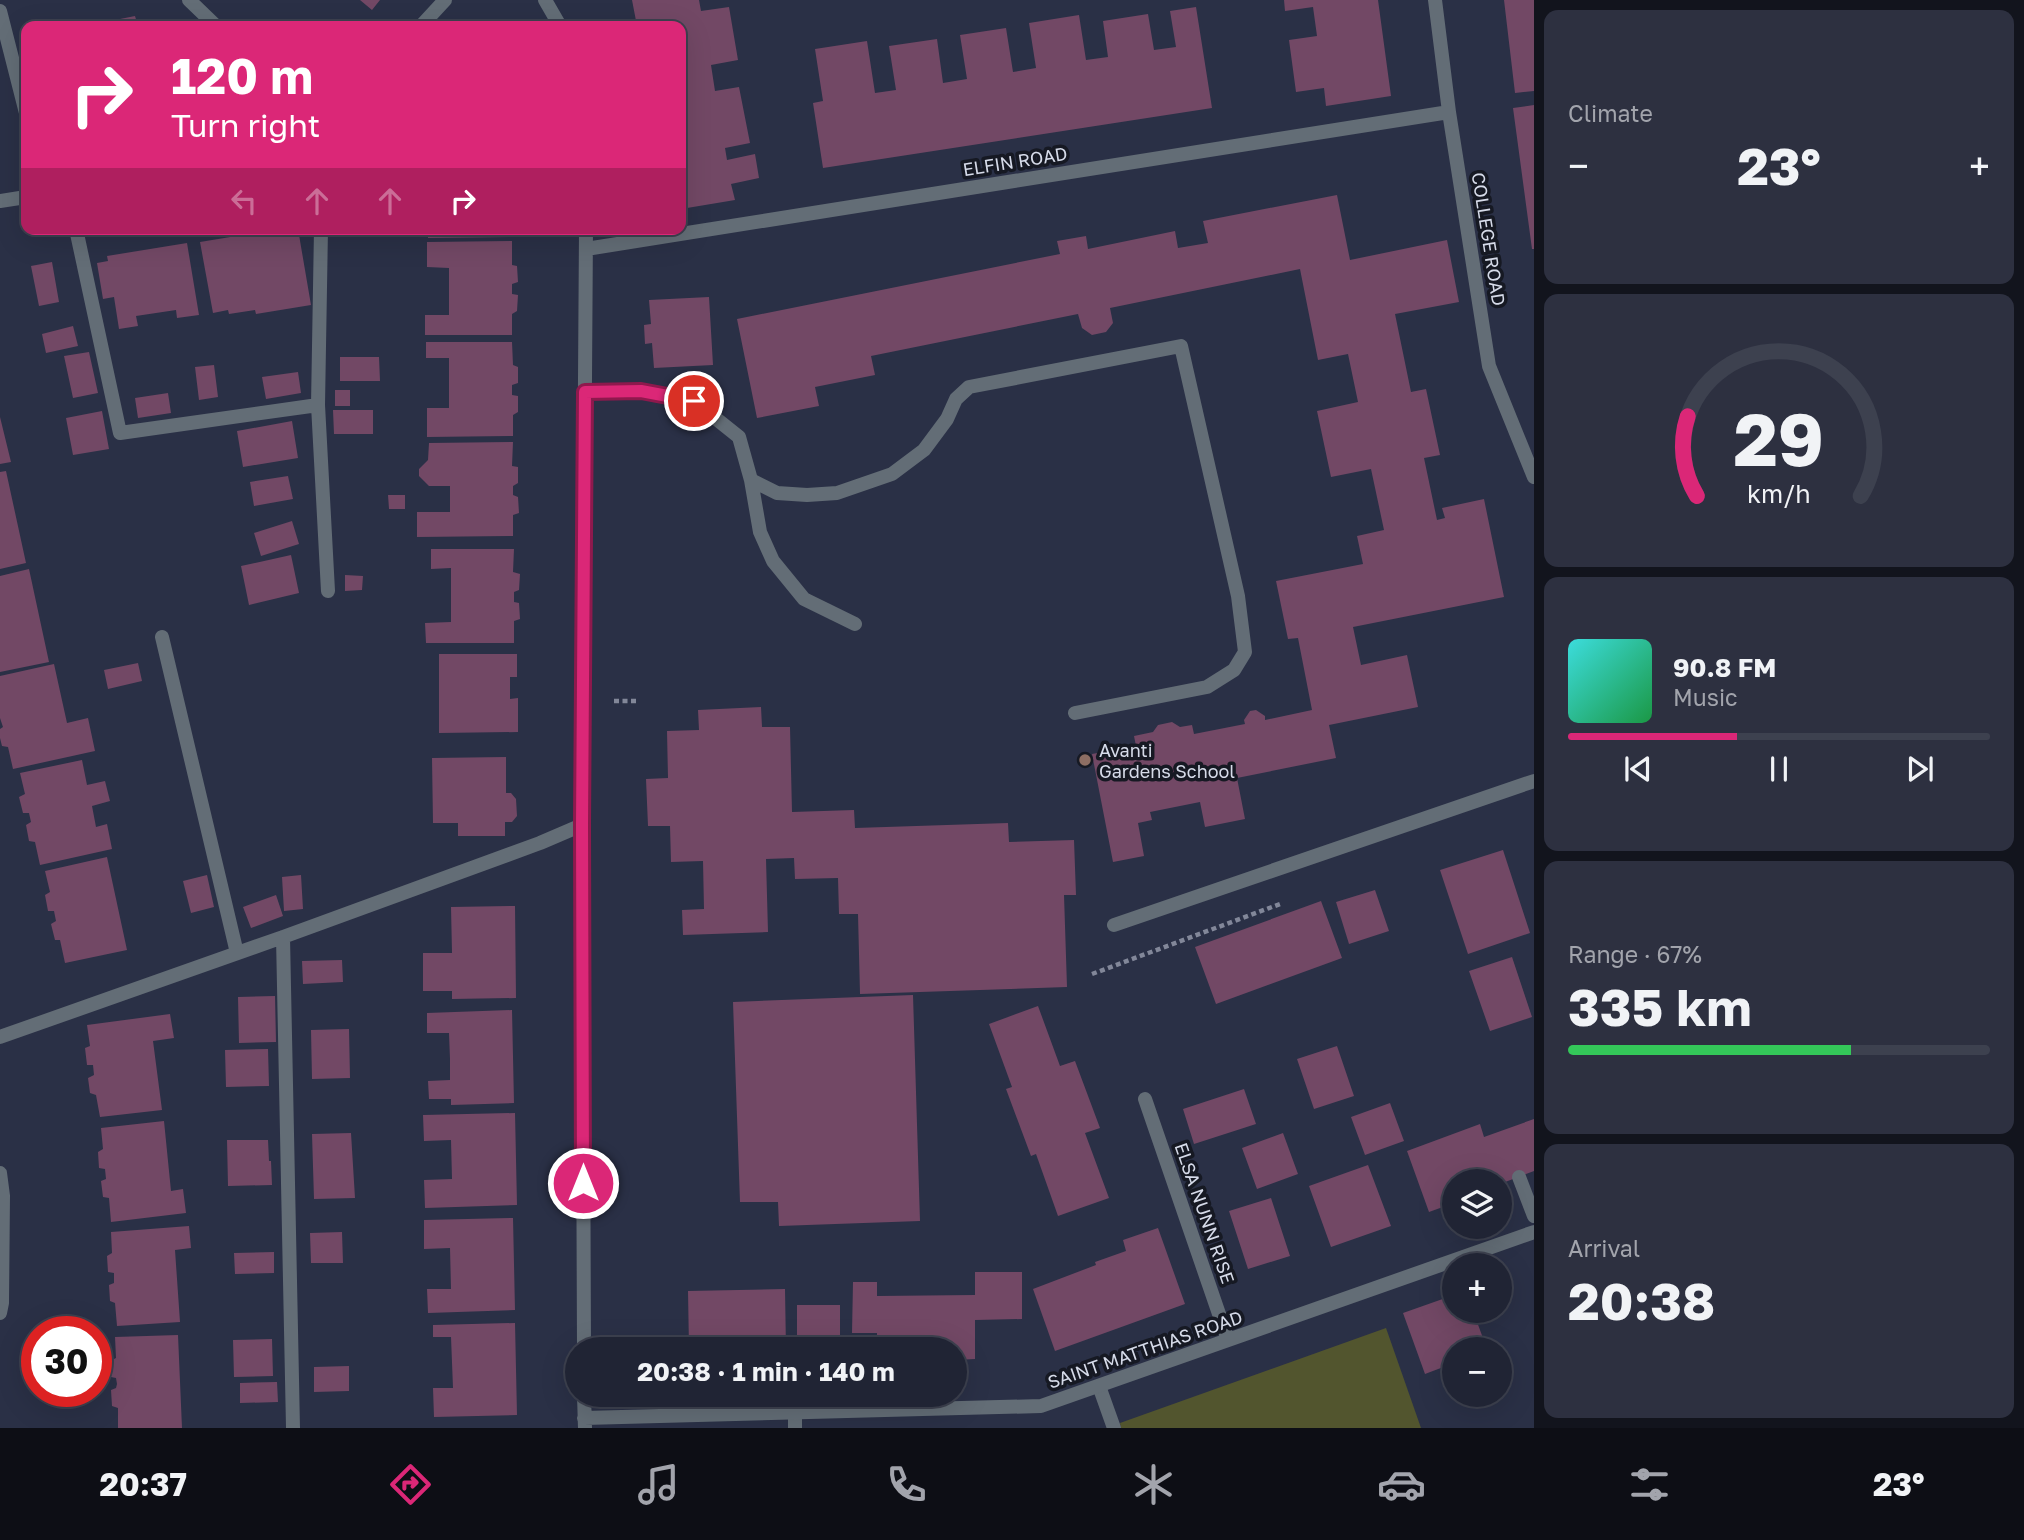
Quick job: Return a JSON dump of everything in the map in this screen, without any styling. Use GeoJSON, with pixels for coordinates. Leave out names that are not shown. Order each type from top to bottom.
{"type":"FeatureCollection","features":[{"type":"Feature","properties":{"kind":"street"},"geometry":{"type":"LineString","coordinates":[[189,0],[211,21]]}},
{"type":"Feature","properties":{"kind":"street"},"geometry":{"type":"LineString","coordinates":[[425,21],[444,0]]}},
{"type":"Feature","properties":{"kind":"street"},"geometry":{"type":"LineString","coordinates":[[545,0],[557,21]]}},
{"type":"Feature","properties":{"kind":"street","name":"COLLEGE ROAD"},"geometry":{"type":"LineString","coordinates":[[1435,0],[1449,111],[1489,366],[1534,477]]}},
{"type":"Feature","properties":{"kind":"street"},"geometry":{"type":"LineString","coordinates":[[0,11],[21,93]]}},
{"type":"Feature","properties":{"kind":"street","name":"ELFIN ROAD"},"geometry":{"type":"LineString","coordinates":[[686,233],[1449,111]]}},
{"type":"Feature","properties":{"kind":"street"},"geometry":{"type":"LineString","coordinates":[[0,201],[21,198]]}},
{"type":"Feature","properties":{"kind":"street"},"geometry":{"type":"LineString","coordinates":[[77,235],[120,433],[318,405]]}},
{"type":"Feature","properties":{"kind":"street"},"geometry":{"type":"LineString","coordinates":[[321,235],[318,405],[328,591]]}},
{"type":"Feature","properties":{"kind":"street"},"geometry":{"type":"LineString","coordinates":[[584,1337],[582,825],[586,235]]}},
{"type":"Feature","properties":{"kind":"street","name":"ELFIN ROAD"},"geometry":{"type":"LineString","coordinates":[[586,249],[674,235]]}},
{"type":"Feature","properties":{"kind":"street"},"geometry":{"type":"LineString","coordinates":[[751,480],[777,493],[837,493],[892,474],[924,450],[947,419],[956,398],[969,387],[1181,346],[1238,596],[1245,652],[1234,670],[1207,687],[1074,713]]}},
{"type":"Feature","properties":{"kind":"street"},"geometry":{"type":"LineString","coordinates":[[585,392],[641,391],[694,401],[739,437],[751,480],[760,532],[774,561],[804,599],[855,624]]}},
{"type":"Feature","properties":{"kind":"street"},"geometry":{"type":"LineString","coordinates":[[162,637],[237,953]]}},
{"type":"Feature","properties":{"kind":"street"},"geometry":{"type":"LineString","coordinates":[[1114,925],[1534,781]]}},
{"type":"Feature","properties":{"kind":"street"},"geometry":{"type":"LineString","coordinates":[[0,1037],[283,937],[540,843],[582,825]]}},
{"type":"Feature","properties":{"kind":"street"},"geometry":{"type":"LineString","coordinates":[[283,937],[293,1428]]}},
{"type":"Feature","properties":{"kind":"street","name":"ELSA NUNN RISE"},"geometry":{"type":"LineString","coordinates":[[1145,1099],[1228,1340]]}},
{"type":"Feature","properties":{"kind":"street"},"geometry":{"type":"LineString","coordinates":[[0,1173],[3,1209],[0,1313]]}},
{"type":"Feature","properties":{"kind":"street"},"geometry":{"type":"LineString","coordinates":[[1518,1177],[1534,1216]]}},
{"type":"Feature","properties":{"kind":"street","name":"SAINT MATTHIAS ROAD"},"geometry":{"type":"LineString","coordinates":[[584,1423],[795,1413],[1041,1406],[1534,1232]]}},
{"type":"Feature","properties":{"kind":"street"},"geometry":{"type":"LineString","coordinates":[[1099,1386],[1114,1428]]}},
{"type":"Feature","properties":{"kind":"street"},"geometry":{"type":"LineString","coordinates":[[795,1413],[795,1428]]}},
{"type":"Feature","properties":{"kind":"green space"},"geometry":{"type":"Polygon","coordinates":[[[1386,1328],[1421,1428],[1121,1428],[1120,1423],[1386,1328]]]}},
{"type":"Feature","properties":{"kind":"building"},"geometry":{"type":"Polygon","coordinates":[[[360,0],[380,0],[372,10],[360,0]]]}},
{"type":"Feature","properties":{"kind":"building"},"geometry":{"type":"Polygon","coordinates":[[[632,0],[699,0],[701,11],[729,7],[738,60],[711,65],[715,91],[739,87],[750,143],[725,148],[727,160],[755,154],[759,178],[731,184],[735,200],[686,208],[686,21],[636,21],[632,0]]]}},
{"type":"Feature","properties":{"kind":"building"},"geometry":{"type":"Polygon","coordinates":[[[1284,0],[1378,0],[1391,96],[1326,106],[1324,88],[1296,92],[1289,40],[1317,36],[1313,7],[1285,11],[1284,0]]]}},
{"type":"Feature","properties":{"kind":"building"},"geometry":{"type":"Polygon","coordinates":[[[1504,0],[1534,0],[1534,91],[1515,93],[1504,0]]]}},
{"type":"Feature","properties":{"kind":"building"},"geometry":{"type":"Polygon","coordinates":[[[1196,7],[1212,108],[823,168],[813,103],[823,101],[815,49],[867,41],[875,93],[896,90],[889,46],[937,39],[943,83],[967,79],[960,35],[1006,28],[1013,72],[1036,68],[1029,23],[1079,15],[1086,60],[1108,57],[1103,21],[1148,14],[1154,50],[1176,47],[1170,11],[1196,7]]]}},
{"type":"Feature","properties":{"kind":"building"},"geometry":{"type":"Polygon","coordinates":[[[135,16],[136,21],[120,21],[135,16]]]}},
{"type":"Feature","properties":{"kind":"building"},"geometry":{"type":"Polygon","coordinates":[[[1534,105],[1534,249],[1532,249],[1513,108],[1534,105]]]}},
{"type":"Feature","properties":{"kind":"building"},"geometry":{"type":"Polygon","coordinates":[[[1337,195],[1350,260],[1447,240],[1459,302],[1395,314],[1411,392],[1426,389],[1440,455],[1424,458],[1437,520],[1445,518],[1442,508],[1484,499],[1504,597],[1353,627],[1361,665],[1407,655],[1418,707],[1329,725],[1336,758],[1237,778],[1245,819],[1205,827],[1200,802],[1150,812],[1152,820],[1138,823],[1144,856],[1113,862],[1092,754],[1136,746],[1134,736],[1153,732],[1158,725],[1172,722],[1180,727],[1192,725],[1194,734],[1245,724],[1244,720],[1250,711],[1256,710],[1265,716],[1265,720],[1312,710],[1298,638],[1288,639],[1276,581],[1363,564],[1357,536],[1384,530],[1371,469],[1331,477],[1317,411],[1358,402],[1348,354],[1318,360],[1300,269],[1110,308],[1113,323],[1106,332],[1092,335],[1082,328],[1078,314],[871,356],[875,375],[815,387],[819,406],[757,418],[737,319],[1060,254],[1057,241],[1086,236],[1088,249],[1175,231],[1178,248],[1208,243],[1203,221],[1337,195]]]}},
{"type":"Feature","properties":{"kind":"building"},"geometry":{"type":"Polygon","coordinates":[[[243,235],[299,235],[311,305],[256,314],[255,310],[229,314],[228,310],[213,313],[200,242],[243,235]]]}},
{"type":"Feature","properties":{"kind":"building"},"geometry":{"type":"Polygon","coordinates":[[[428,235],[511,235],[511,237],[428,238],[428,235]]]}},
{"type":"Feature","properties":{"kind":"building"},"geometry":{"type":"Polygon","coordinates":[[[512,241],[512,265],[517,266],[518,282],[512,284],[512,294],[518,295],[517,311],[512,314],[512,335],[425,335],[425,315],[449,315],[449,268],[427,267],[427,242],[512,241]]]}},
{"type":"Feature","properties":{"kind":"building"},"geometry":{"type":"Polygon","coordinates":[[[187,243],[199,315],[177,318],[176,310],[136,316],[138,326],[119,329],[114,297],[103,299],[97,263],[108,261],[107,256],[187,243]]]}},
{"type":"Feature","properties":{"kind":"building"},"geometry":{"type":"Polygon","coordinates":[[[52,262],[59,302],[39,306],[31,266],[52,262]]]}},
{"type":"Feature","properties":{"kind":"building"},"geometry":{"type":"Polygon","coordinates":[[[709,297],[713,365],[654,368],[652,343],[645,344],[644,325],[651,324],[649,300],[709,297]]]}},
{"type":"Feature","properties":{"kind":"building"},"geometry":{"type":"Polygon","coordinates":[[[73,326],[78,346],[46,353],[42,334],[73,326]]]}},
{"type":"Feature","properties":{"kind":"building"},"geometry":{"type":"Polygon","coordinates":[[[426,342],[512,342],[513,365],[518,367],[518,383],[512,385],[512,395],[518,396],[518,412],[513,415],[513,436],[427,437],[427,408],[449,408],[449,358],[426,358],[426,342]]]}},
{"type":"Feature","properties":{"kind":"building"},"geometry":{"type":"Polygon","coordinates":[[[89,352],[98,393],[73,398],[64,356],[89,352]]]}},
{"type":"Feature","properties":{"kind":"building"},"geometry":{"type":"Polygon","coordinates":[[[340,357],[379,357],[380,381],[340,381],[340,357]]]}},
{"type":"Feature","properties":{"kind":"building"},"geometry":{"type":"Polygon","coordinates":[[[214,365],[218,397],[199,400],[195,367],[214,365]]]}},
{"type":"Feature","properties":{"kind":"building"},"geometry":{"type":"Polygon","coordinates":[[[298,372],[301,393],[266,399],[262,377],[298,372]]]}},
{"type":"Feature","properties":{"kind":"building"},"geometry":{"type":"Polygon","coordinates":[[[335,390],[350,390],[350,406],[335,406],[335,390]]]}},
{"type":"Feature","properties":{"kind":"building"},"geometry":{"type":"Polygon","coordinates":[[[168,393],[171,413],[138,418],[135,398],[168,393]]]}},
{"type":"Feature","properties":{"kind":"building"},"geometry":{"type":"Polygon","coordinates":[[[333,410],[373,410],[373,434],[334,434],[333,410]]]}},
{"type":"Feature","properties":{"kind":"building"},"geometry":{"type":"Polygon","coordinates":[[[102,411],[109,449],[73,455],[66,418],[102,411]]]}},
{"type":"Feature","properties":{"kind":"building"},"geometry":{"type":"Polygon","coordinates":[[[0,417],[11,462],[0,464],[0,417]]]}},
{"type":"Feature","properties":{"kind":"building"},"geometry":{"type":"Polygon","coordinates":[[[292,421],[298,458],[243,467],[237,431],[292,421]]]}},
{"type":"Feature","properties":{"kind":"building"},"geometry":{"type":"Polygon","coordinates":[[[513,442],[512,466],[518,467],[518,483],[513,486],[513,495],[518,497],[519,513],[513,515],[513,536],[417,537],[417,512],[450,512],[450,486],[429,486],[419,476],[419,469],[428,460],[429,443],[513,442]]]}},
{"type":"Feature","properties":{"kind":"building"},"geometry":{"type":"Polygon","coordinates":[[[6,471],[26,563],[0,569],[0,472],[6,471]]]}},
{"type":"Feature","properties":{"kind":"building"},"geometry":{"type":"Polygon","coordinates":[[[288,476],[293,499],[254,506],[250,482],[288,476]]]}},
{"type":"Feature","properties":{"kind":"building"},"geometry":{"type":"Polygon","coordinates":[[[388,495],[405,495],[405,509],[389,509],[388,495]]]}},
{"type":"Feature","properties":{"kind":"building"},"geometry":{"type":"Polygon","coordinates":[[[292,521],[299,544],[261,556],[254,533],[292,521]]]}},
{"type":"Feature","properties":{"kind":"building"},"geometry":{"type":"Polygon","coordinates":[[[431,549],[514,549],[513,572],[520,574],[519,590],[514,592],[514,602],[519,603],[520,619],[514,621],[514,643],[426,643],[425,623],[451,622],[451,568],[431,569],[431,549]]]}},
{"type":"Feature","properties":{"kind":"building"},"geometry":{"type":"Polygon","coordinates":[[[291,555],[299,593],[249,605],[241,566],[291,555]]]}},
{"type":"Feature","properties":{"kind":"building"},"geometry":{"type":"Polygon","coordinates":[[[29,569],[49,662],[0,672],[0,576],[29,569]]]}},
{"type":"Feature","properties":{"kind":"building"},"geometry":{"type":"Polygon","coordinates":[[[345,575],[363,576],[362,590],[345,591],[345,575]]]}},
{"type":"Feature","properties":{"kind":"building"},"geometry":{"type":"Polygon","coordinates":[[[439,654],[517,654],[517,677],[510,677],[510,699],[518,698],[518,732],[439,733],[439,654]]]}},
{"type":"Feature","properties":{"kind":"building"},"geometry":{"type":"Polygon","coordinates":[[[138,663],[142,681],[108,689],[104,670],[138,663]]]}},
{"type":"Feature","properties":{"kind":"building"},"geometry":{"type":"Polygon","coordinates":[[[54,664],[67,723],[88,718],[95,751],[13,769],[8,747],[2,746],[0,738],[0,729],[3,727],[0,718],[0,676],[54,664]]]}},
{"type":"Feature","properties":{"kind":"building"},"geometry":{"type":"Polygon","coordinates":[[[761,707],[762,727],[790,727],[792,812],[854,810],[855,828],[1008,823],[1009,842],[1074,840],[1076,895],[1064,895],[1067,987],[860,994],[858,914],[839,914],[838,878],[795,879],[794,858],[766,859],[768,932],[683,935],[682,910],[704,909],[703,861],[671,862],[670,826],[648,826],[646,779],[668,778],[667,731],[699,730],[698,710],[761,707]]]}},
{"type":"Feature","properties":{"kind":"building"},"geometry":{"type":"Polygon","coordinates":[[[506,757],[506,793],[511,793],[516,799],[517,816],[512,822],[505,822],[505,836],[458,836],[458,823],[433,823],[432,758],[506,757]]]}},
{"type":"Feature","properties":{"kind":"building"},"geometry":{"type":"Polygon","coordinates":[[[82,760],[87,785],[105,781],[110,801],[92,806],[96,827],[107,824],[112,849],[40,865],[35,842],[29,841],[26,825],[31,822],[29,813],[23,813],[19,797],[25,794],[20,773],[82,760]]]}},
{"type":"Feature","properties":{"kind":"building"},"geometry":{"type":"Polygon","coordinates":[[[1503,850],[1530,933],[1468,954],[1440,870],[1503,850]]]}},
{"type":"Feature","properties":{"kind":"building"},"geometry":{"type":"Polygon","coordinates":[[[107,857],[127,950],[65,963],[60,940],[55,940],[51,924],[56,921],[54,911],[48,911],[45,895],[50,892],[45,871],[107,857]]]}},
{"type":"Feature","properties":{"kind":"building"},"geometry":{"type":"Polygon","coordinates":[[[207,875],[214,907],[191,913],[183,881],[207,875]]]}},
{"type":"Feature","properties":{"kind":"building"},"geometry":{"type":"Polygon","coordinates":[[[301,875],[303,909],[284,911],[282,877],[301,875]]]}},
{"type":"Feature","properties":{"kind":"building"},"geometry":{"type":"Polygon","coordinates":[[[1375,890],[1389,931],[1349,944],[1336,902],[1375,890]]]}},
{"type":"Feature","properties":{"kind":"building"},"geometry":{"type":"Polygon","coordinates":[[[276,895],[283,916],[251,928],[243,907],[276,895]]]}},
{"type":"Feature","properties":{"kind":"building"},"geometry":{"type":"Polygon","coordinates":[[[1321,901],[1342,958],[1216,1004],[1195,947],[1321,901]]]}},
{"type":"Feature","properties":{"kind":"building"},"geometry":{"type":"Polygon","coordinates":[[[515,906],[516,998],[452,999],[452,991],[423,991],[423,953],[452,953],[451,907],[515,906]]]}},
{"type":"Feature","properties":{"kind":"building"},"geometry":{"type":"Polygon","coordinates":[[[1512,957],[1532,1017],[1490,1031],[1469,971],[1512,957]]]}},
{"type":"Feature","properties":{"kind":"building"},"geometry":{"type":"Polygon","coordinates":[[[342,960],[343,982],[303,984],[302,961],[342,960]]]}},
{"type":"Feature","properties":{"kind":"building"},"geometry":{"type":"Polygon","coordinates":[[[913,995],[920,1221],[779,1226],[778,1202],[740,1202],[733,1002],[913,995]]]}},
{"type":"Feature","properties":{"kind":"building"},"geometry":{"type":"Polygon","coordinates":[[[275,996],[276,1042],[239,1043],[238,997],[275,996]]]}},
{"type":"Feature","properties":{"kind":"building"},"geometry":{"type":"Polygon","coordinates":[[[1038,1006],[1060,1066],[1075,1061],[1100,1128],[1085,1133],[1109,1198],[1058,1216],[1036,1154],[1031,1156],[1006,1089],[1012,1087],[989,1024],[1038,1006]]]}},
{"type":"Feature","properties":{"kind":"building"},"geometry":{"type":"Polygon","coordinates":[[[512,1010],[514,1103],[451,1105],[451,1099],[429,1099],[428,1081],[450,1080],[450,1059],[449,1033],[427,1033],[427,1013],[512,1010]]]}},
{"type":"Feature","properties":{"kind":"building"},"geometry":{"type":"Polygon","coordinates":[[[170,1014],[174,1038],[153,1041],[162,1110],[100,1117],[96,1095],[90,1093],[88,1078],[94,1075],[93,1065],[87,1065],[85,1048],[90,1046],[87,1025],[170,1014]]]}},
{"type":"Feature","properties":{"kind":"building"},"geometry":{"type":"Polygon","coordinates":[[[349,1029],[350,1078],[312,1079],[311,1030],[349,1029]]]}},
{"type":"Feature","properties":{"kind":"building"},"geometry":{"type":"Polygon","coordinates":[[[1337,1046],[1354,1096],[1314,1109],[1297,1059],[1337,1046]]]}},
{"type":"Feature","properties":{"kind":"building"},"geometry":{"type":"Polygon","coordinates":[[[268,1049],[269,1086],[226,1087],[225,1050],[268,1049]]]}},
{"type":"Feature","properties":{"kind":"building"},"geometry":{"type":"Polygon","coordinates":[[[1244,1089],[1256,1124],[1194,1144],[1183,1109],[1244,1089]]]}},
{"type":"Feature","properties":{"kind":"building"},"geometry":{"type":"Polygon","coordinates":[[[1390,1103],[1404,1141],[1365,1155],[1351,1117],[1390,1103]]]}},
{"type":"Feature","properties":{"kind":"building"},"geometry":{"type":"Polygon","coordinates":[[[515,1113],[517,1205],[425,1208],[424,1180],[452,1179],[451,1140],[424,1141],[423,1115],[515,1113]]]}},
{"type":"Feature","properties":{"kind":"building"},"geometry":{"type":"Polygon","coordinates":[[[1534,1119],[1534,1171],[1512,1179],[1512,1169],[1442,1169],[1442,1207],[1429,1212],[1407,1151],[1480,1124],[1484,1137],[1534,1119]]]}},
{"type":"Feature","properties":{"kind":"building"},"geometry":{"type":"Polygon","coordinates":[[[164,1121],[171,1191],[183,1189],[186,1213],[111,1222],[109,1198],[103,1197],[101,1181],[106,1179],[105,1169],[99,1168],[98,1152],[103,1149],[101,1128],[164,1121]]]}},
{"type":"Feature","properties":{"kind":"building"},"geometry":{"type":"Polygon","coordinates":[[[351,1133],[355,1198],[314,1199],[312,1134],[351,1133]]]}},
{"type":"Feature","properties":{"kind":"building"},"geometry":{"type":"Polygon","coordinates":[[[1283,1133],[1298,1174],[1257,1189],[1242,1148],[1283,1133]]]}},
{"type":"Feature","properties":{"kind":"building"},"geometry":{"type":"Polygon","coordinates":[[[227,1140],[268,1140],[272,1185],[228,1186],[227,1140]]]}},
{"type":"Feature","properties":{"kind":"building"},"geometry":{"type":"Polygon","coordinates":[[[1368,1165],[1391,1226],[1331,1247],[1309,1186],[1368,1165]]]}},
{"type":"Feature","properties":{"kind":"building"},"geometry":{"type":"Polygon","coordinates":[[[1271,1198],[1290,1256],[1248,1269],[1229,1211],[1271,1198]]]}},
{"type":"Feature","properties":{"kind":"building"},"geometry":{"type":"Polygon","coordinates":[[[513,1218],[515,1310],[428,1313],[427,1289],[451,1289],[450,1248],[424,1249],[424,1220],[513,1218]]]}},
{"type":"Feature","properties":{"kind":"building"},"geometry":{"type":"Polygon","coordinates":[[[189,1226],[191,1248],[175,1250],[180,1322],[117,1326],[115,1303],[110,1301],[109,1285],[114,1283],[114,1273],[108,1272],[107,1256],[112,1253],[111,1232],[189,1226]]]}},
{"type":"Feature","properties":{"kind":"building"},"geometry":{"type":"Polygon","coordinates":[[[1158,1228],[1185,1304],[1055,1351],[1033,1289],[1126,1251],[1123,1240],[1158,1228]]]}},
{"type":"Feature","properties":{"kind":"building"},"geometry":{"type":"Polygon","coordinates":[[[342,1232],[343,1263],[311,1263],[310,1233],[342,1232]]]}},
{"type":"Feature","properties":{"kind":"building"},"geometry":{"type":"Polygon","coordinates":[[[274,1252],[274,1273],[235,1274],[234,1253],[274,1252]]]}},
{"type":"Feature","properties":{"kind":"building"},"geometry":{"type":"Polygon","coordinates":[[[975,1272],[1022,1272],[1022,1319],[975,1320],[975,1359],[967,1359],[967,1337],[877,1337],[877,1333],[852,1333],[853,1282],[877,1282],[877,1296],[975,1295],[975,1272]]]}},
{"type":"Feature","properties":{"kind":"building"},"geometry":{"type":"Polygon","coordinates":[[[785,1289],[786,1337],[689,1337],[688,1291],[785,1289]]]}},
{"type":"Feature","properties":{"kind":"building"},"geometry":{"type":"Polygon","coordinates":[[[1442,1299],[1442,1323],[1477,1323],[1483,1337],[1442,1337],[1442,1368],[1425,1374],[1403,1313],[1442,1299]]]}},
{"type":"Feature","properties":{"kind":"building"},"geometry":{"type":"Polygon","coordinates":[[[797,1305],[840,1305],[840,1337],[797,1337],[797,1305]]]}},
{"type":"Feature","properties":{"kind":"building"},"geometry":{"type":"Polygon","coordinates":[[[515,1323],[517,1415],[434,1417],[433,1388],[453,1388],[451,1337],[433,1337],[433,1325],[515,1323]]]}},
{"type":"Feature","properties":{"kind":"building"},"geometry":{"type":"Polygon","coordinates":[[[178,1335],[182,1428],[118,1428],[118,1408],[112,1406],[112,1390],[117,1384],[116,1378],[112,1377],[112,1360],[116,1358],[115,1337],[178,1335]]]}},
{"type":"Feature","properties":{"kind":"building"},"geometry":{"type":"Polygon","coordinates":[[[272,1339],[273,1376],[234,1377],[233,1340],[272,1339]]]}},
{"type":"Feature","properties":{"kind":"building"},"geometry":{"type":"Polygon","coordinates":[[[349,1366],[349,1391],[314,1392],[314,1367],[349,1366]]]}},
{"type":"Feature","properties":{"kind":"building"},"geometry":{"type":"Polygon","coordinates":[[[277,1382],[278,1402],[240,1403],[240,1383],[277,1382]]]}},
{"type":"Feature","properties":{"kind":"place","name":"Avanti Gardens School"},"geometry":{"type":"Point","coordinates":[1085,760]}},
{"type":"Feature","properties":{"kind":"route"},"geometry":{"type":"LineString","coordinates":[[583,1183],[585,392],[641,391],[694,401]]}}]}
